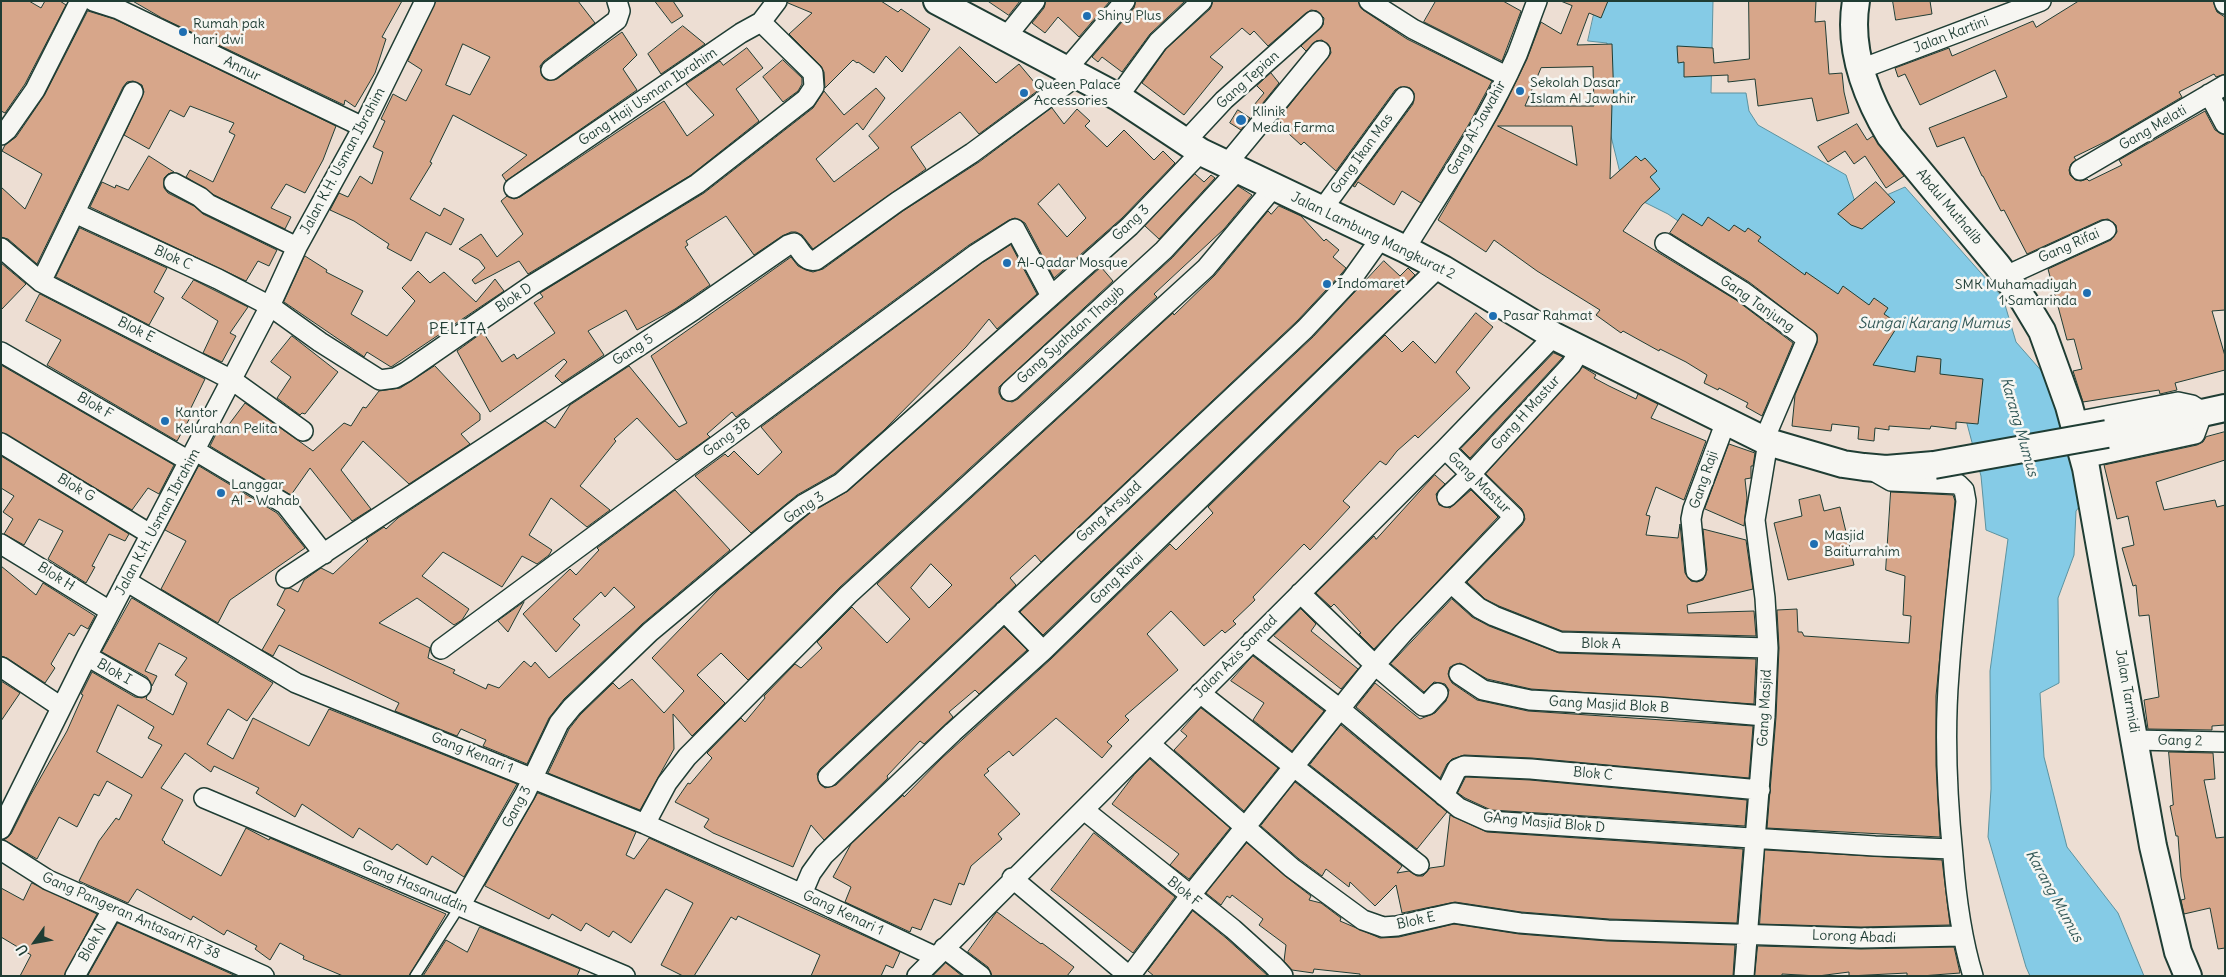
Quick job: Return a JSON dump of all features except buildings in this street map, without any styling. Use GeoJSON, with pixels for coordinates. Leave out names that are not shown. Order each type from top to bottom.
{"type":"FeatureCollection","features":[{"type":"Feature","properties":{"kind":"street"},"geometry":{"type":"LineString","coordinates":[[1,135],[11,125],[35,90],[80,1]]}},
{"type":"Feature","properties":{"kind":"street","name":"Annur"},"geometry":{"type":"LineString","coordinates":[[93,1],[120,5],[363,127]]}},
{"type":"Feature","properties":{"kind":"street","name":"Jalan K.H. Usman Ibrahim"},"geometry":{"type":"LineString","coordinates":[[1,829],[7,800],[61,707],[270,306],[297,247],[363,127],[425,1]]}},
{"type":"Feature","properties":{"kind":"street"},"geometry":{"type":"LineString","coordinates":[[551,70],[617,20],[620,12],[617,1]]}},
{"type":"Feature","properties":{"kind":"street","name":"Gang Haji Usman Ibrahim"},"geometry":{"type":"LineString","coordinates":[[514,188],[741,33],[761,22],[777,1]]}},
{"type":"Feature","properties":{"kind":"street"},"geometry":{"type":"LineString","coordinates":[[1006,38],[1035,1]]}},
{"type":"Feature","properties":{"kind":"street"},"geometry":{"type":"LineString","coordinates":[[1072,73],[1125,1]]}},
{"type":"Feature","properties":{"kind":"street"},"geometry":{"type":"LineString","coordinates":[[1118,97],[1158,42],[1202,1]]}},
{"type":"Feature","properties":{"kind":"street"},"geometry":{"type":"LineString","coordinates":[[1369,1],[1413,29],[1506,76]]}},
{"type":"Feature","properties":{"kind":"street","name":"Gang Al-Jawahir"},"geometry":{"type":"LineString","coordinates":[[1405,250],[1458,165],[1506,76],[1517,54],[1537,1]]}},
{"type":"Feature","properties":{"kind":"street","name":"Abdul Muthalib"},"geometry":{"type":"LineString","coordinates":[[1856,1],[1854,40],[1861,69],[1877,113],[1890,136],[2006,276],[2034,316],[2042,331],[2072,414]]}},
{"type":"Feature","properties":{"kind":"street","name":"Jalan Kartini"},"geometry":{"type":"LineString","coordinates":[[1861,69],[2041,1]]}},
{"type":"Feature","properties":{"kind":"street","name":"Jalan Lambung Mangkurat 2"},"geometry":{"type":"LineString","coordinates":[[941,2],[1118,97],[1193,147],[1231,168],[1382,238],[1439,267],[1580,350],[1766,441],[1843,464],[1886,469],[1934,465],[2106,434],[2214,410]]}},
{"type":"Feature","properties":{"kind":"street","name":"Gang Tepian"},"geometry":{"type":"LineString","coordinates":[[1193,147],[1224,100],[1313,21]]}},
{"type":"Feature","properties":{"kind":"street","name":"Blok D"},"geometry":{"type":"LineString","coordinates":[[270,306],[320,342],[380,380],[395,378],[406,372],[532,285],[697,184],[806,99],[814,87],[813,73],[761,22]]}},
{"type":"Feature","properties":{"kind":"street","name":"Gang Syahdan Thayib"},"geometry":{"type":"LineString","coordinates":[[1010,391],[1164,250],[1231,168],[1320,51]]}},
{"type":"Feature","properties":{"kind":"street","name":"Gang 5"},"geometry":{"type":"LineString","coordinates":[[286,578],[694,310],[788,245],[794,244],[810,261],[816,260],[897,202],[972,153],[1072,73]]}},
{"type":"Feature","properties":{"kind":"street"},"geometry":{"type":"LineString","coordinates":[[2217,90],[2225,124]]}},
{"type":"Feature","properties":{"kind":"street","name":"Gang Melati"},"geometry":{"type":"LineString","coordinates":[[2080,170],[2217,90]]}},
{"type":"Feature","properties":{"kind":"street"},"geometry":{"type":"LineString","coordinates":[[41,282],[133,92]]}},
{"type":"Feature","properties":{"kind":"street","name":"Gang Ikan Mas"},"geometry":{"type":"LineString","coordinates":[[1321,211],[1404,97]]}},
{"type":"Feature","properties":{"kind":"street","name":"Gang 3"},"geometry":{"type":"LineString","coordinates":[[460,906],[525,794],[559,723],[572,708],[650,632],[804,504],[841,483],[1130,226],[1193,147]]}},
{"type":"Feature","properties":{"kind":"street"},"geometry":{"type":"LineString","coordinates":[[174,183],[200,197],[208,204],[297,247]]}},
{"type":"Feature","properties":{"kind":"street"},"geometry":{"type":"LineString","coordinates":[[645,824],[667,783],[687,757],[848,595],[1206,268],[1273,188]]}},
{"type":"Feature","properties":{"kind":"street","name":"Blok C"},"geometry":{"type":"LineString","coordinates":[[75,213],[218,279],[270,306]]}},
{"type":"Feature","properties":{"kind":"street","name":"Gang 3B"},"geometry":{"type":"LineString","coordinates":[[441,649],[976,254],[1015,229],[1051,296]]}},
{"type":"Feature","properties":{"kind":"street","name":"Gang Rifai"},"geometry":{"type":"LineString","coordinates":[[2006,276],[2106,230]]}},
{"type":"Feature","properties":{"kind":"street","name":"Gang Arsyad"},"geometry":{"type":"LineString","coordinates":[[828,777],[1312,322],[1351,280],[1382,238]]}},
{"type":"Feature","properties":{"kind":"street","name":"Gang Tanjung"},"geometry":{"type":"LineString","coordinates":[[1665,243],[1742,291],[1807,339],[1766,441]]}},
{"type":"Feature","properties":{"kind":"street","name":"Blok E"},"geometry":{"type":"LineString","coordinates":[[1,248],[41,282],[232,380],[303,431]]}},
{"type":"Feature","properties":{"kind":"street","name":"Gang Rivai"},"geometry":{"type":"LineString","coordinates":[[802,894],[811,873],[824,855],[953,732],[1043,651],[1439,267]]}},
{"type":"Feature","properties":{"kind":"street","name":"Jalan Azis Samad"},"geometry":{"type":"LineString","coordinates":[[917,976],[1012,878],[1084,810],[1445,449],[1554,336]]}},
{"type":"Feature","properties":{"kind":"street","name":"Gang H Mastur"},"geometry":{"type":"LineString","coordinates":[[1447,497],[1470,475],[1571,365],[1580,350]]}},
{"type":"Feature","properties":{"kind":"street","name":"Blok F"},"geometry":{"type":"LineString","coordinates":[[1,352],[192,456],[285,504],[324,554]]}},
{"type":"Feature","properties":{"kind":"street"},"geometry":{"type":"LineString","coordinates":[[2072,414],[2178,402],[2214,410],[2195,434],[2084,458]]}},
{"type":"Feature","properties":{"kind":"street","name":"Jalan Tarmidi"},"geometry":{"type":"LineString","coordinates":[[2072,414],[2084,458],[2153,846],[2178,952],[2188,976]]}},
{"type":"Feature","properties":{"kind":"street","name":"Gang Raji"},"geometry":{"type":"LineString","coordinates":[[1696,571],[1691,519],[1693,509],[1726,421]]}},
{"type":"Feature","properties":{"kind":"street","name":"Gang Masjid"},"geometry":{"type":"LineString","coordinates":[[1744,976],[1746,933],[1760,790],[1768,648],[1765,598],[1755,520],[1766,441]]}},
{"type":"Feature","properties":{"kind":"street","name":"Blok G"},"geometry":{"type":"LineString","coordinates":[[1,443],[150,534]]}},
{"type":"Feature","properties":{"kind":"street","name":"Gang Mastur"},"geometry":{"type":"LineString","coordinates":[[1445,449],[1514,517],[1451,583]]}},
{"type":"Feature","properties":{"kind":"street"},"geometry":{"type":"LineString","coordinates":[[1864,467],[1891,481],[1958,484],[1964,490],[1966,500],[1948,684],[1947,758],[1952,849],[1962,936],[1972,976]]}},
{"type":"Feature","properties":{"kind":"street","name":"Blok H"},"geometry":{"type":"LineString","coordinates":[[1,544],[110,611]]}},
{"type":"Feature","properties":{"kind":"street","name":"Gang Kenari 1"},"geometry":{"type":"LineString","coordinates":[[126,581],[296,683],[645,824],[940,953],[981,976]]}},
{"type":"Feature","properties":{"kind":"street"},"geometry":{"type":"LineString","coordinates":[[1012,878],[1130,976],[1190,896],[1375,666],[1404,632],[1451,583]]}},
{"type":"Feature","properties":{"kind":"street","name":"Blok A"},"geometry":{"type":"LineString","coordinates":[[1451,583],[1479,608],[1526,631],[1560,642],[1768,648]]}},
{"type":"Feature","properties":{"kind":"street"},"geometry":{"type":"LineString","coordinates":[[1300,593],[1375,666],[1423,706],[1427,705],[1438,693]]}},
{"type":"Feature","properties":{"kind":"street"},"geometry":{"type":"LineString","coordinates":[[1004,611],[1043,651]]}},
{"type":"Feature","properties":{"kind":"street","name":"GAng Masjid Blok D"},"geometry":{"type":"LineString","coordinates":[[1252,641],[1340,709],[1459,808],[1488,821],[1756,839],[1952,849]]}},
{"type":"Feature","properties":{"kind":"street","name":"Blok I"},"geometry":{"type":"LineString","coordinates":[[87,656],[141,688]]}},
{"type":"Feature","properties":{"kind":"street"},"geometry":{"type":"LineString","coordinates":[[1,667],[61,707]]}},
{"type":"Feature","properties":{"kind":"street","name":"Gang Masjid Blok B"},"geometry":{"type":"LineString","coordinates":[[1459,674],[1483,690],[1530,700],[1657,707],[1765,716]]}},
{"type":"Feature","properties":{"kind":"street"},"geometry":{"type":"LineString","coordinates":[[1200,693],[1419,865]]}},
{"type":"Feature","properties":{"kind":"street","name":"Gang 2"},"geometry":{"type":"LineString","coordinates":[[2135,740],[2225,742]]}},
{"type":"Feature","properties":{"kind":"street","name":"Blok E"},"geometry":{"type":"LineString","coordinates":[[1150,744],[1292,868],[1363,920],[1383,926],[1397,926],[1454,914],[1520,923],[1608,930],[1746,933]]}},
{"type":"Feature","properties":{"kind":"street","name":"Blok C"},"geometry":{"type":"LineString","coordinates":[[1444,796],[1457,769],[1464,766],[1531,769],[1760,790]]}},
{"type":"Feature","properties":{"kind":"street","name":"Gang Hasanuddin"},"geometry":{"type":"LineString","coordinates":[[204,798],[625,976]]}},
{"type":"Feature","properties":{"kind":"street","name":"Blok F"},"geometry":{"type":"LineString","coordinates":[[1084,810],[1232,929],[1274,965],[1283,976]]}},
{"type":"Feature","properties":{"kind":"street","name":"Gang Pangeran Antasari RT 38"},"geometry":{"type":"LineString","coordinates":[[1,850],[48,880],[264,976]]}},
{"type":"Feature","properties":{"kind":"street","name":"Blok N"},"geometry":{"type":"LineString","coordinates":[[75,976],[112,910]]}},
{"type":"Feature","properties":{"kind":"street","name":"Lorong Abadi"},"geometry":{"type":"LineString","coordinates":[[1746,933],[1862,938],[1962,936]]}},
{"type":"Feature","properties":{"kind":"lane"},"geometry":{"type":"LineString","coordinates":[[415,976],[460,906]]}},
{"type":"Feature","properties":{"kind":"water","name":"Sungai Karang Mumus"},"geometry":{"type":"Polygon","coordinates":[[[1597,1],[1713,1],[1711,93],[1746,93],[1749,111],[1758,125],[1846,175],[1857,208],[1905,187],[2003,298],[2016,342],[2045,375],[2088,495],[2076,511],[2074,555],[2058,598],[2059,683],[2040,693],[2044,757],[2067,847],[2118,913],[2144,976],[2030,976],[2026,967],[1988,837],[1991,789],[1990,671],[2008,539],[1986,530],[1981,476],[1962,405],[1874,386],[1864,349],[1668,214],[1636,198],[1622,181],[1610,132],[1607,43],[1588,41],[1597,1]]]}},
{"type":"Feature","properties":{"kind":"place","name":"Shiny Plus"},"geometry":{"type":"Point","coordinates":[1087,16]}},
{"type":"Feature","properties":{"kind":"place","name":"Rumah pak hari dwi"},"geometry":{"type":"Point","coordinates":[183,32]}},
{"type":"Feature","properties":{"kind":"place","name":"Sekolah Dasar Islam Al Jawahir"},"geometry":{"type":"Point","coordinates":[1520,91]}},
{"type":"Feature","properties":{"kind":"place","name":"Queen Palace Accessories"},"geometry":{"type":"Point","coordinates":[1024,93]}},
{"type":"Feature","properties":{"kind":"place","name":"Klinik Media Farma"},"geometry":{"type":"Point","coordinates":[1241,120]}},
{"type":"Feature","properties":{"kind":"place","name":"Al-Qadar Mosque"},"geometry":{"type":"Point","coordinates":[1007,263]}},
{"type":"Feature","properties":{"kind":"place","name":"Indomaret"},"geometry":{"type":"Point","coordinates":[1327,284]}},
{"type":"Feature","properties":{"kind":"place","name":"SMK Muhamadiyah 1 Samarinda"},"geometry":{"type":"Point","coordinates":[2087,293]}},
{"type":"Feature","properties":{"kind":"place","name":"Pasar Rahmat"},"geometry":{"type":"Point","coordinates":[1493,316]}},
{"type":"Feature","properties":{"kind":"place","name":"Kantor Kelurahan Pelita"},"geometry":{"type":"Point","coordinates":[165,421]}},
{"type":"Feature","properties":{"kind":"place","name":"Langgar Al - Wahab"},"geometry":{"type":"Point","coordinates":[221,493]}},
{"type":"Feature","properties":{"kind":"place","name":"Masjid Baiturrahim"},"geometry":{"type":"Point","coordinates":[1814,544]}},
{"type":"Feature","properties":{"kind":"district","name":"PELITA"},"geometry":{"type":"Point","coordinates":[458,329]}},
{"type":"Feature","properties":{"kind":"water label","name":"Karang Mumus"},"geometry":{"type":"Point","coordinates":[2019,427]}},
{"type":"Feature","properties":{"kind":"water label","name":"Karang Mumus"},"geometry":{"type":"Point","coordinates":[2054,896]}}]}
